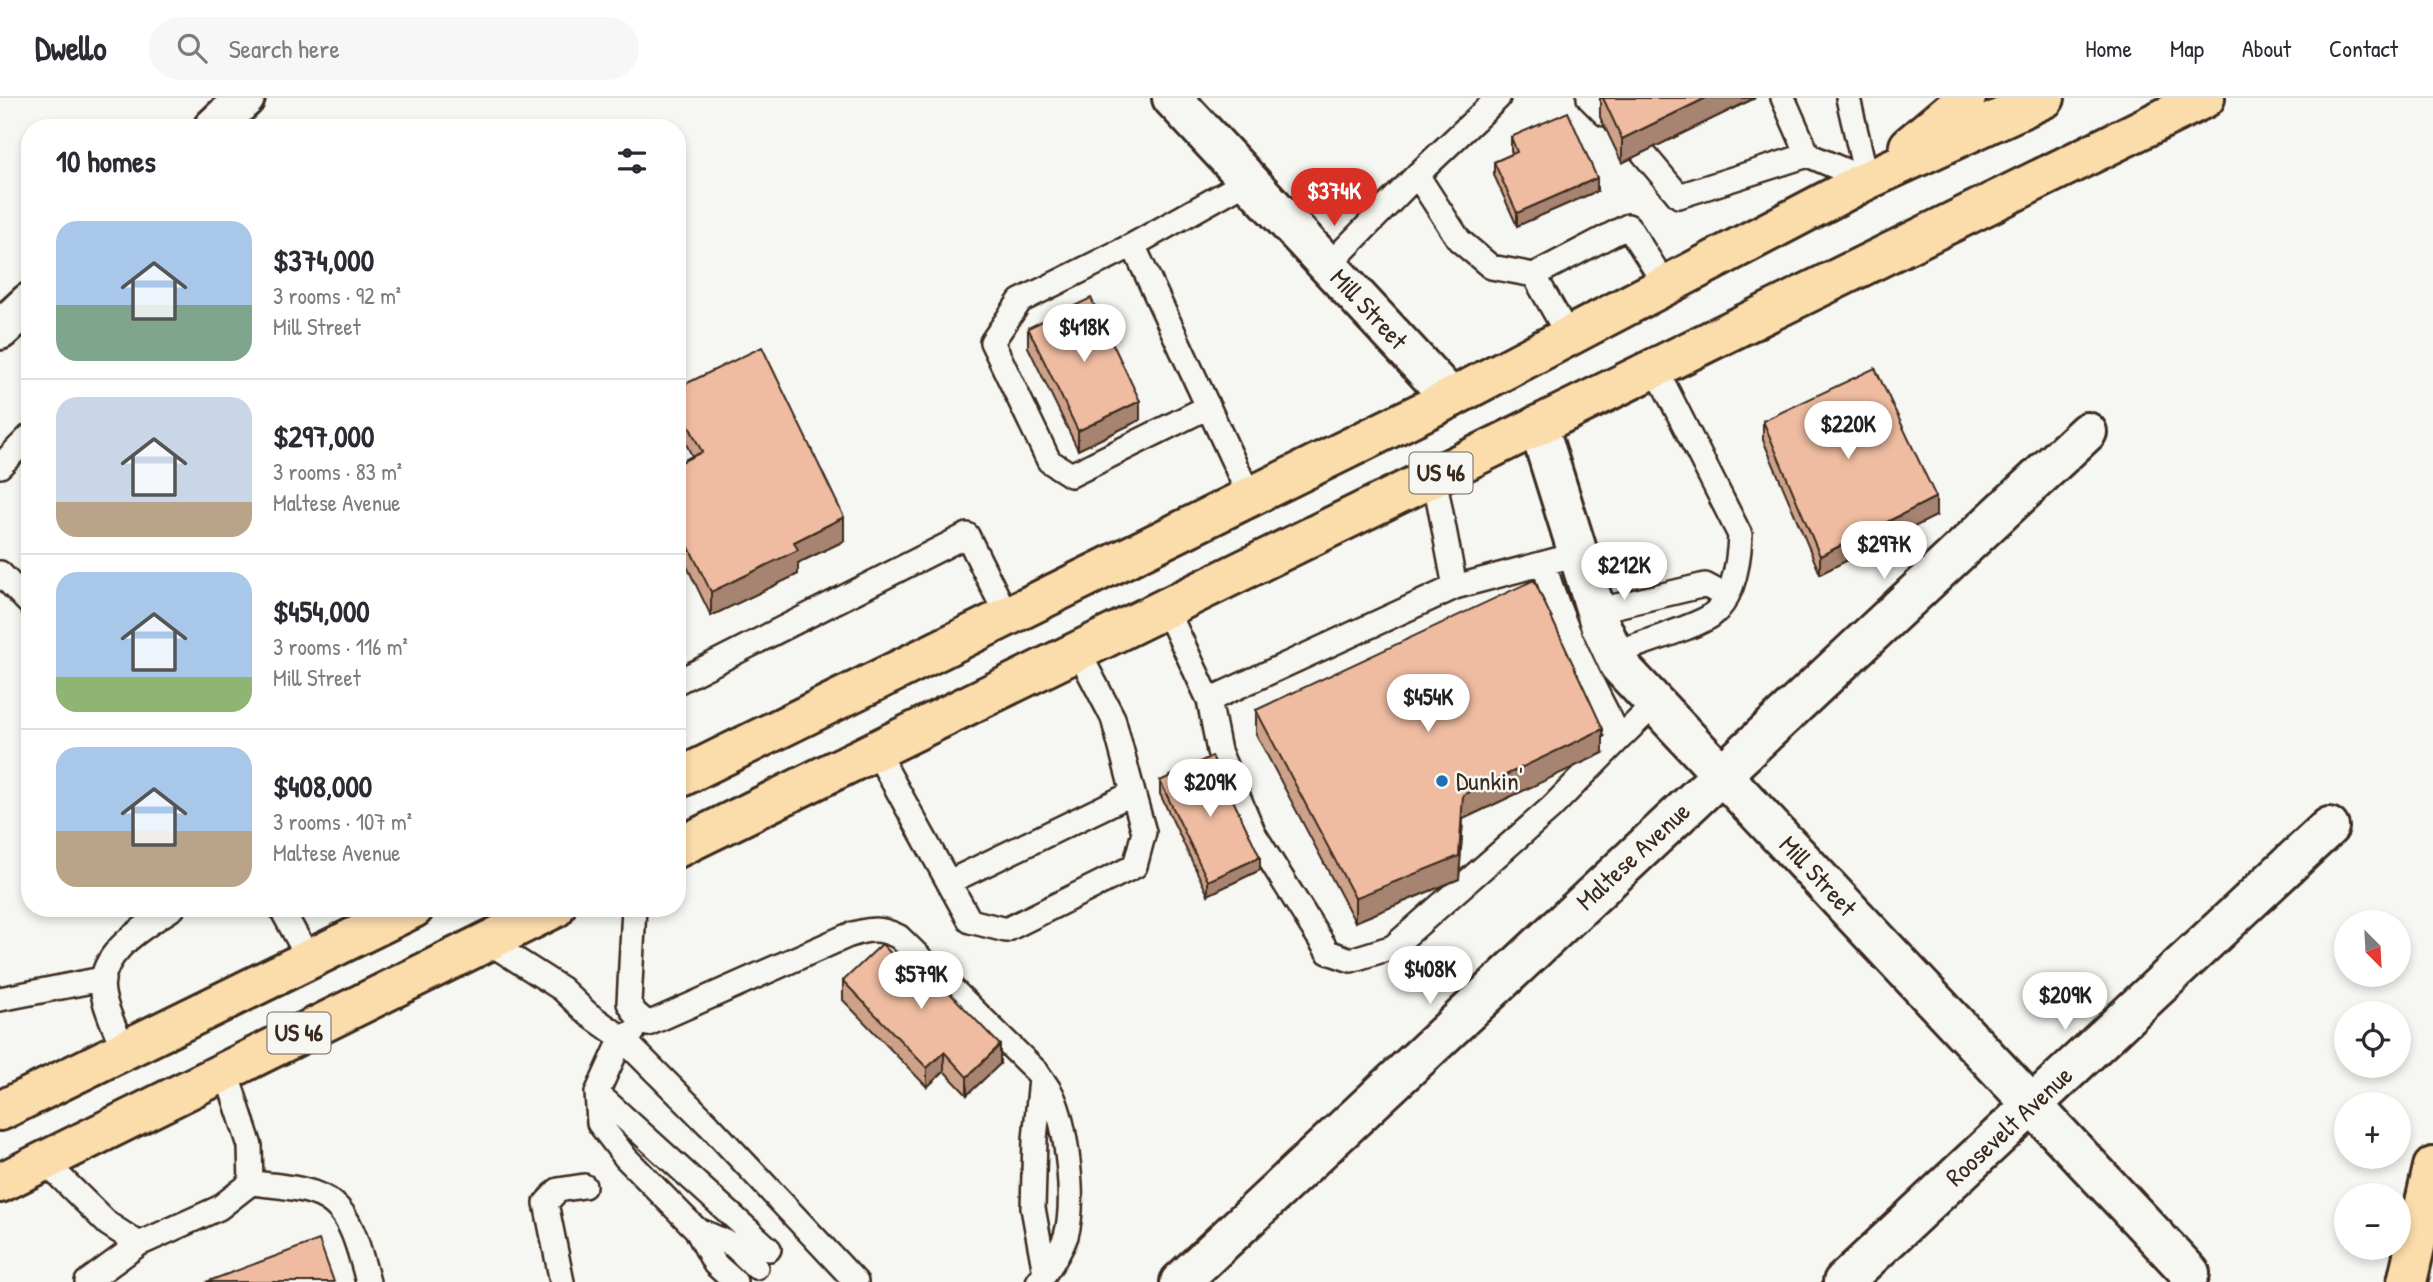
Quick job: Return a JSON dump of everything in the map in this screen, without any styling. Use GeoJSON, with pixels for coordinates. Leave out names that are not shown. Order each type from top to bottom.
{"type":"FeatureCollection","features":[{"type":"Feature","properties":{"kind":"highway"},"geometry":{"type":"LineString","coordinates":[[1867,180],[1966,98]]}},
{"type":"Feature","properties":{"kind":"highway","name":"US 46"},"geometry":{"type":"LineString","coordinates":[[686,772],[1451,398],[1867,180],[2045,98]]}},
{"type":"Feature","properties":{"kind":"highway","name":"US 46"},"geometry":{"type":"LineString","coordinates":[[686,844],[2205,98]]}},
{"type":"Feature","properties":{"kind":"highway","name":"US 46"},"geometry":{"type":"LineString","coordinates":[[1,1107],[395,917]]}},
{"type":"Feature","properties":{"kind":"highway","name":"US 46"},"geometry":{"type":"LineString","coordinates":[[0,1183],[225,1069],[537,917]]}},
{"type":"Feature","properties":{"kind":"highway"},"geometry":{"type":"LineString","coordinates":[[0,1198],[44,1161]]}},
{"type":"Feature","properties":{"kind":"highway"},"geometry":{"type":"LineString","coordinates":[[2407,1282],[2433,1167]]}},
{"type":"Feature","properties":{"kind":"street"},"geometry":{"type":"LineString","coordinates":[[223,119],[245,98]]}},
{"type":"Feature","properties":{"kind":"street","name":"Mill Street"},"geometry":{"type":"LineString","coordinates":[[1172,98],[1451,398]]}},
{"type":"Feature","properties":{"kind":"street"},"geometry":{"type":"LineString","coordinates":[[0,330],[21,310]]}},
{"type":"Feature","properties":{"kind":"street","name":"Mill Street"},"geometry":{"type":"LineString","coordinates":[[1538,425],[1561,560],[1595,611],[1619,665],[2190,1273]]}},
{"type":"Feature","properties":{"kind":"street","name":"Maltese Avenue"},"geometry":{"type":"LineString","coordinates":[[1180,1282],[2087,432]]}},
{"type":"Feature","properties":{"kind":"street","name":"Roosevelt Avenue"},"geometry":{"type":"LineString","coordinates":[[1843,1282],[2329,827]]}},
{"type":"Feature","properties":{"kind":"lane"},"geometry":{"type":"LineString","coordinates":[[1328,265],[1498,98]]}},
{"type":"Feature","properties":{"kind":"lane"},"geometry":{"type":"LineString","coordinates":[[1783,98],[1808,155]]}},
{"type":"Feature","properties":{"kind":"lane"},"geometry":{"type":"LineString","coordinates":[[1848,98],[1867,180]]}},
{"type":"Feature","properties":{"kind":"lane"},"geometry":{"type":"LineString","coordinates":[[1643,153],[1679,196],[1808,155],[1867,180]]}},
{"type":"Feature","properties":{"kind":"lane"},"geometry":{"type":"LineString","coordinates":[[1417,175],[1459,240],[1491,267],[1534,275],[1628,226],[1666,286]]}},
{"type":"Feature","properties":{"kind":"lane"},"geometry":{"type":"LineString","coordinates":[[1208,407],[1071,475],[1049,461],[992,342],[1020,301],[1133,245],[1249,180]]}},
{"type":"Feature","properties":{"kind":"lane"},"geometry":{"type":"LineString","coordinates":[[1133,245],[1250,497]]}},
{"type":"Feature","properties":{"kind":"lane"},"geometry":{"type":"LineString","coordinates":[[1534,275],[1569,337]]}},
{"type":"Feature","properties":{"kind":"lane"},"geometry":{"type":"LineString","coordinates":[[1615,653],[1712,616],[1726,596],[1739,562],[1740,535],[1655,368]]}},
{"type":"Feature","properties":{"kind":"lane"},"geometry":{"type":"LineString","coordinates":[[0,466],[21,445]]}},
{"type":"Feature","properties":{"kind":"lane"},"geometry":{"type":"LineString","coordinates":[[1434,477],[1455,587]]}},
{"type":"Feature","properties":{"kind":"lane"},"geometry":{"type":"LineString","coordinates":[[686,677],[967,535],[1007,616]]}},
{"type":"Feature","properties":{"kind":"lane"},"geometry":{"type":"LineString","coordinates":[[1209,700],[1455,587],[1561,560],[1555,605],[1620,737]]}},
{"type":"Feature","properties":{"kind":"lane"},"geometry":{"type":"LineString","coordinates":[[0,573],[21,595]]}},
{"type":"Feature","properties":{"kind":"lane"},"geometry":{"type":"LineString","coordinates":[[1595,611],[1705,585],[1726,596]]}},
{"type":"Feature","properties":{"kind":"lane"},"geometry":{"type":"LineString","coordinates":[[1166,608],[1209,700],[1219,751],[1254,834],[1328,952],[1351,960],[1393,947],[1551,808],[1656,704]]}},
{"type":"Feature","properties":{"kind":"lane"},"geometry":{"type":"LineString","coordinates":[[876,751],[970,921],[1006,930],[1135,866],[1143,832],[1133,793],[1113,718],[1078,651]]}},
{"type":"Feature","properties":{"kind":"lane"},"geometry":{"type":"LineString","coordinates":[[949,882],[1133,793]]}},
{"type":"Feature","properties":{"kind":"lane"},"geometry":{"type":"LineString","coordinates":[[124,1050],[103,994],[102,979],[108,964],[132,935],[159,917]]}},
{"type":"Feature","properties":{"kind":"lane"},"geometry":{"type":"LineString","coordinates":[[286,917],[309,959]]}},
{"type":"Feature","properties":{"kind":"lane"},"geometry":{"type":"LineString","coordinates":[[634,917],[629,1003],[635,1013],[648,1024]]}},
{"type":"Feature","properties":{"kind":"lane"},"geometry":{"type":"LineString","coordinates":[[735,1282],[715,1264],[696,1229],[626,1158],[599,1123],[597,1093],[622,1038],[648,1024],[869,928],[888,931],[900,937],[1041,1079],[1052,1096],[1063,1134],[1069,1179],[1066,1235],[1041,1278]]}},
{"type":"Feature","properties":{"kind":"lane"},"geometry":{"type":"LineString","coordinates":[[488,941],[562,989],[588,1014],[622,1038],[709,1125],[856,1282]]}},
{"type":"Feature","properties":{"kind":"lane"},"geometry":{"type":"LineString","coordinates":[[0,999],[102,979]]}},
{"type":"Feature","properties":{"kind":"lane"},"geometry":{"type":"LineString","coordinates":[[225,1069],[250,1146],[251,1183]]}},
{"type":"Feature","properties":{"kind":"lane"},"geometry":{"type":"LineString","coordinates":[[1041,1079],[1035,1139],[1033,1208],[1041,1278]]}},
{"type":"Feature","properties":{"kind":"lane"},"geometry":{"type":"LineString","coordinates":[[597,1093],[763,1258],[696,1229]]}},
{"type":"Feature","properties":{"kind":"lane"},"geometry":{"type":"LineString","coordinates":[[44,1161],[108,1224],[139,1244]]}},
{"type":"Feature","properties":{"kind":"lane"},"geometry":{"type":"LineString","coordinates":[[87,1282],[139,1244],[219,1208],[251,1183],[297,1187],[323,1194],[338,1205],[356,1233],[368,1282]]}},
{"type":"Feature","properties":{"kind":"lane"},"geometry":{"type":"LineString","coordinates":[[562,1282],[546,1203],[558,1190],[584,1186]]}},
{"type":"Feature","properties":{"kind":"building"},"geometry":{"type":"Polygon","coordinates":[[[1603,98],[1706,98],[1622,139],[1603,98]]]}},
{"type":"Feature","properties":{"kind":"building"},"geometry":{"type":"Polygon","coordinates":[[[1568,112],[1597,178],[1517,213],[1494,162],[1517,152],[1511,137],[1568,112]]]}},
{"type":"Feature","properties":{"kind":"building"},"geometry":{"type":"Polygon","coordinates":[[[1091,298],[1140,401],[1078,431],[1028,328],[1091,298]]]}},
{"type":"Feature","properties":{"kind":"building"},"geometry":{"type":"Polygon","coordinates":[[[762,347],[844,517],[794,542],[798,550],[711,592],[686,541],[686,460],[702,452],[686,420],[686,384],[762,347]]]}},
{"type":"Feature","properties":{"kind":"building"},"geometry":{"type":"Polygon","coordinates":[[[1875,368],[1936,497],[1820,556],[1763,421],[1875,368]]]}},
{"type":"Feature","properties":{"kind":"building"},"geometry":{"type":"Polygon","coordinates":[[[1534,580],[1603,729],[1463,795],[1459,856],[1355,898],[1256,710],[1534,580]]]}},
{"type":"Feature","properties":{"kind":"building"},"geometry":{"type":"Polygon","coordinates":[[[1212,756],[1260,857],[1208,881],[1160,781],[1212,756]]]}},
{"type":"Feature","properties":{"kind":"building"},"geometry":{"type":"Polygon","coordinates":[[[882,944],[903,966],[914,956],[1000,1045],[967,1077],[944,1052],[927,1068],[843,981],[882,944]]]}},
{"type":"Feature","properties":{"kind":"building"},"geometry":{"type":"Polygon","coordinates":[[[319,1240],[334,1282],[206,1282],[319,1240]]]}},
{"type":"Feature","properties":{"kind":"place","name":"Dunkin'"},"geometry":{"type":"Point","coordinates":[1442,781]}}]}
